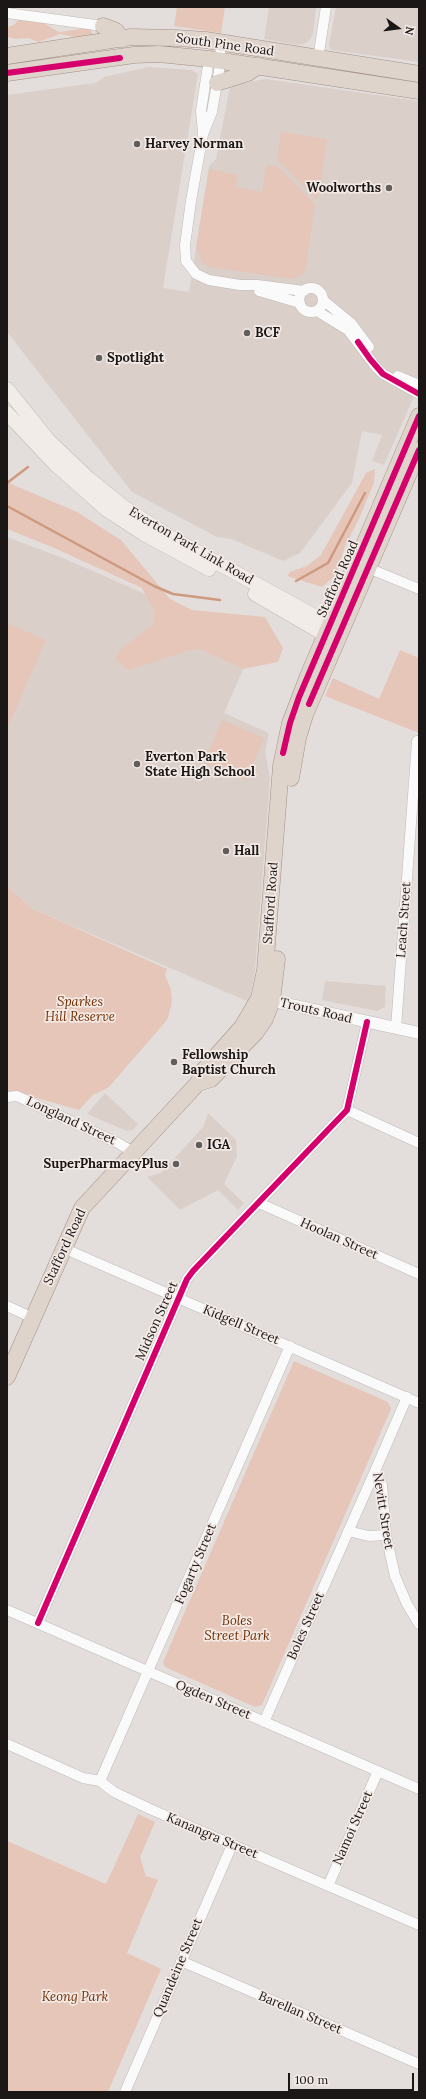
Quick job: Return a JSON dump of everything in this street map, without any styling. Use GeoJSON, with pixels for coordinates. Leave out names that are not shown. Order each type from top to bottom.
{"type":"FeatureCollection","features":[{"type":"Feature","properties":{"kind":"highway"},"geometry":{"type":"LineString","coordinates":[[103,26],[116,31],[122,39]]}},
{"type":"Feature","properties":{"kind":"highway","name":"South Pine Road"},"geometry":{"type":"LineString","coordinates":[[7,56],[122,39],[176,38],[221,43],[419,74]]}},
{"type":"Feature","properties":{"kind":"highway"},"geometry":{"type":"LineString","coordinates":[[64,48],[66,57],[72,65]]}},
{"type":"Feature","properties":{"kind":"highway","name":"South Pine Road"},"geometry":{"type":"LineString","coordinates":[[7,73],[143,54],[172,55],[258,66],[419,91]]}},
{"type":"Feature","properties":{"kind":"highway"},"geometry":{"type":"LineString","coordinates":[[217,83],[248,73],[258,66]]}},
{"type":"Feature","properties":{"kind":"highway","name":"Stafford Road"},"geometry":{"type":"LineString","coordinates":[[7,1377],[63,1248],[86,1202],[198,1084],[211,1079],[256,1032],[265,1019],[292,766],[305,715],[333,632],[419,416]]}},
{"type":"Feature","properties":{"kind":"highway","name":"Stafford Road"},"geometry":{"type":"LineString","coordinates":[[333,632],[368,568],[419,450]]}},
{"type":"Feature","properties":{"kind":"main road","name":"Everton Park Link Road"},"geometry":{"type":"LineString","coordinates":[[7,389],[48,440],[88,479],[125,508],[172,538],[333,632]]}},
{"type":"Feature","properties":{"kind":"main road","name":"Everton Park Link Road"},"geometry":{"type":"LineString","coordinates":[[7,413],[61,469],[92,498],[124,522],[333,632]]}},
{"type":"Feature","properties":{"kind":"street"},"geometry":{"type":"LineString","coordinates":[[318,59],[326,7]]}},
{"type":"Feature","properties":{"kind":"street"},"geometry":{"type":"LineString","coordinates":[[7,12],[39,12],[103,26]]}},
{"type":"Feature","properties":{"kind":"street"},"geometry":{"type":"LineString","coordinates":[[203,134],[201,111],[214,60],[221,43]]}},
{"type":"Feature","properties":{"kind":"street"},"geometry":{"type":"LineString","coordinates":[[214,60],[217,83],[212,112],[203,134],[184,254],[189,266],[200,277],[278,295],[300,304],[308,312],[317,310],[322,306],[323,300],[321,293],[315,289],[304,290],[257,285],[240,285]]}},
{"type":"Feature","properties":{"kind":"street"},"geometry":{"type":"LineString","coordinates":[[300,304],[300,296],[304,290]]}},
{"type":"Feature","properties":{"kind":"street"},"geometry":{"type":"LineString","coordinates":[[323,300],[357,329],[382,364],[394,374],[419,385]]}},
{"type":"Feature","properties":{"kind":"street"},"geometry":{"type":"LineString","coordinates":[[317,310],[348,330],[383,374],[419,394]]}},
{"type":"Feature","properties":{"kind":"street"},"geometry":{"type":"LineString","coordinates":[[368,568],[419,589]]}},
{"type":"Feature","properties":{"kind":"street","name":"Leach Street"},"geometry":{"type":"LineString","coordinates":[[396,1028],[418,740]]}},
{"type":"Feature","properties":{"kind":"street","name":"Trouts Road"},"geometry":{"type":"LineString","coordinates":[[266,999],[419,1033]]}},
{"type":"Feature","properties":{"kind":"street"},"geometry":{"type":"LineString","coordinates":[[367,1022],[347,1110],[419,1143]]}},
{"type":"Feature","properties":{"kind":"street","name":"Longland Street"},"geometry":{"type":"LineString","coordinates":[[7,1097],[17,1096],[118,1143],[133,1152]]}},
{"type":"Feature","properties":{"kind":"street","name":"Midson Street"},"geometry":{"type":"LineString","coordinates":[[38,1623],[179,1298],[193,1271],[347,1110]]}},
{"type":"Feature","properties":{"kind":"street","name":"Hoolan Street"},"geometry":{"type":"LineString","coordinates":[[259,1203],[419,1274]]}},
{"type":"Feature","properties":{"kind":"street","name":"Kidgell Street"},"geometry":{"type":"LineString","coordinates":[[63,1248],[419,1402]]}},
{"type":"Feature","properties":{"kind":"street"},"geometry":{"type":"LineString","coordinates":[[7,1306],[33,1318]]}},
{"type":"Feature","properties":{"kind":"street","name":"Fogarty Street"},"geometry":{"type":"LineString","coordinates":[[100,1781],[290,1346]]}},
{"type":"Feature","properties":{"kind":"street","name":"Nevitt Street"},"geometry":{"type":"LineString","coordinates":[[406,1397],[374,1471],[382,1490],[386,1535],[395,1576],[407,1604],[419,1624]]}},
{"type":"Feature","properties":{"kind":"street","name":"Boles Street"},"geometry":{"type":"LineString","coordinates":[[264,1722],[374,1471]]}},
{"type":"Feature","properties":{"kind":"street"},"geometry":{"type":"LineString","coordinates":[[348,1531],[369,1536],[386,1535]]}},
{"type":"Feature","properties":{"kind":"street","name":"Ogden Street"},"geometry":{"type":"LineString","coordinates":[[7,1610],[419,1789]]}},
{"type":"Feature","properties":{"kind":"street","name":"Kanangra Street"},"geometry":{"type":"LineString","coordinates":[[7,1744],[83,1778],[100,1781],[114,1792],[232,1845],[419,1925]]}},
{"type":"Feature","properties":{"kind":"street","name":"Namoi Street"},"geometry":{"type":"LineString","coordinates":[[328,1886],[378,1771]]}},
{"type":"Feature","properties":{"kind":"street","name":"Quandeine Street"},"geometry":{"type":"LineString","coordinates":[[125,2092],[232,1845]]}},
{"type":"Feature","properties":{"kind":"street","name":"Barellan Street"},"geometry":{"type":"LineString","coordinates":[[181,1961],[419,2064]]}},
{"type":"Feature","properties":{"kind":"shaded area"},"geometry":{"type":"Polygon","coordinates":[[[269,7],[316,7],[313,34],[310,40],[304,44],[297,45],[264,39],[269,7]]]}},
{"type":"Feature","properties":{"kind":"shaded area"},"geometry":{"type":"Polygon","coordinates":[[[336,7],[419,7],[419,62],[331,50],[329,45],[336,7]]]}},
{"type":"Feature","properties":{"kind":"shaded area"},"geometry":{"type":"Polygon","coordinates":[[[148,67],[192,70],[198,74],[163,288],[189,292],[209,166],[216,159],[229,91],[232,85],[266,79],[419,101],[419,385],[384,465],[372,461],[382,435],[362,431],[352,483],[300,553],[283,561],[231,539],[217,537],[132,492],[7,332],[7,95],[95,83],[104,77],[148,67]]]}},
{"type":"Feature","properties":{"kind":"shaded area","name":"Everton Park State High School"},"geometry":{"type":"Polygon","coordinates":[[[7,537],[63,558],[255,642],[224,713],[269,733],[265,751],[270,778],[255,971],[249,1002],[31,908],[7,886],[7,537]]]}},
{"type":"Feature","properties":{"kind":"shaded area"},"geometry":{"type":"Polygon","coordinates":[[[325,981],[386,986],[385,1007],[377,1011],[322,1000],[325,981]]]}},
{"type":"Feature","properties":{"kind":"shaded area"},"geometry":{"type":"Polygon","coordinates":[[[105,1093],[138,1124],[133,1130],[127,1131],[87,1114],[105,1093]]]}},
{"type":"Feature","properties":{"kind":"shaded area"},"geometry":{"type":"Polygon","coordinates":[[[208,1113],[236,1140],[237,1156],[224,1184],[244,1203],[238,1210],[218,1190],[180,1210],[147,1177],[161,1173],[204,1126],[208,1113]]]}},
{"type":"Feature","properties":{"kind":"green space"},"geometry":{"type":"Polygon","coordinates":[[[177,7],[225,7],[221,33],[174,26],[177,7]]]}},
{"type":"Feature","properties":{"kind":"green space"},"geometry":{"type":"Polygon","coordinates":[[[18,20],[40,21],[59,32],[87,28],[91,30],[94,39],[84,39],[60,34],[38,42],[28,38],[16,39],[7,37],[7,27],[14,25],[18,20]]]}},
{"type":"Feature","properties":{"kind":"green space"},"geometry":{"type":"Polygon","coordinates":[[[281,132],[327,139],[317,200],[277,159],[281,132]]]}},
{"type":"Feature","properties":{"kind":"green space"},"geometry":{"type":"Polygon","coordinates":[[[266,165],[277,166],[315,204],[306,267],[303,274],[292,279],[209,267],[202,262],[196,247],[209,169],[238,175],[236,187],[262,192],[266,165]]]}},
{"type":"Feature","properties":{"kind":"green space"},"geometry":{"type":"Polygon","coordinates":[[[375,469],[374,483],[358,521],[345,546],[336,575],[322,587],[287,576],[290,572],[307,566],[321,555],[366,473],[375,469]]]}},
{"type":"Feature","properties":{"kind":"green space"},"geometry":{"type":"Polygon","coordinates":[[[7,480],[11,484],[77,512],[121,540],[170,599],[192,610],[265,617],[283,648],[278,662],[243,669],[200,649],[187,651],[128,670],[115,659],[120,650],[154,624],[154,611],[142,588],[52,547],[7,529],[7,480]]]}},
{"type":"Feature","properties":{"kind":"green space"},"geometry":{"type":"Polygon","coordinates":[[[7,623],[46,640],[7,729],[7,623]]]}},
{"type":"Feature","properties":{"kind":"green space"},"geometry":{"type":"Polygon","coordinates":[[[400,650],[419,658],[419,733],[325,696],[333,678],[379,699],[400,650]]]}},
{"type":"Feature","properties":{"kind":"green space"},"geometry":{"type":"Polygon","coordinates":[[[222,720],[264,738],[246,781],[204,763],[222,720]]]}},
{"type":"Feature","properties":{"kind":"green space","name":"Sparkes Hill Reserve"},"geometry":{"type":"Polygon","coordinates":[[[7,886],[31,908],[167,969],[165,975],[171,990],[172,1003],[167,1020],[109,1087],[93,1095],[79,1110],[19,1093],[7,1092],[7,886]]]}},
{"type":"Feature","properties":{"kind":"green space","name":"Boles Street Park"},"geometry":{"type":"Polygon","coordinates":[[[294,1361],[388,1402],[391,1409],[262,1705],[255,1707],[165,1667],[163,1662],[294,1361]]]}},
{"type":"Feature","properties":{"kind":"green space","name":"Keong Park"},"geometry":{"type":"Polygon","coordinates":[[[138,1814],[155,1822],[140,1857],[146,1876],[158,1880],[127,1953],[161,1969],[108,2092],[7,2092],[7,1841],[106,1884],[138,1814]]]}},
{"type":"Feature","properties":{"kind":"waterway"},"geometry":{"type":"LineString","coordinates":[[7,483],[28,467]]}},
{"type":"Feature","properties":{"kind":"waterway"},"geometry":{"type":"LineString","coordinates":[[296,581],[328,563],[365,493]]}},
{"type":"Feature","properties":{"kind":"waterway"},"geometry":{"type":"LineString","coordinates":[[7,506],[154,586],[173,594],[220,600]]}},
{"type":"Feature","properties":{"kind":"cycle path"},"geometry":{"type":"LineString","coordinates":[[7,73],[120,58]]}},
{"type":"Feature","properties":{"kind":"cycle path"},"geometry":{"type":"LineString","coordinates":[[358,342],[383,374],[419,394]]}},
{"type":"Feature","properties":{"kind":"cycle path"},"geometry":{"type":"LineString","coordinates":[[283,753],[290,723],[299,697],[419,416]]}},
{"type":"Feature","properties":{"kind":"cycle path"},"geometry":{"type":"LineString","coordinates":[[309,704],[419,450]]}},
{"type":"Feature","properties":{"kind":"cycle path"},"geometry":{"type":"LineString","coordinates":[[38,1623],[187,1279],[347,1110],[367,1022]]}},
{"type":"Feature","properties":{"kind":"place","name":"Harvey Norman"},"geometry":{"type":"Point","coordinates":[137,144]}},
{"type":"Feature","properties":{"kind":"place","name":"Woolworths"},"geometry":{"type":"Point","coordinates":[389,188]}},
{"type":"Feature","properties":{"kind":"place","name":"BCF"},"geometry":{"type":"Point","coordinates":[247,333]}},
{"type":"Feature","properties":{"kind":"place","name":"Spotlight"},"geometry":{"type":"Point","coordinates":[99,358]}},
{"type":"Feature","properties":{"kind":"place","name":"Everton Park State High School"},"geometry":{"type":"Point","coordinates":[137,764]}},
{"type":"Feature","properties":{"kind":"place","name":"Hall"},"geometry":{"type":"Point","coordinates":[226,851]}},
{"type":"Feature","properties":{"kind":"place","name":"Fellowship Baptist Church"},"geometry":{"type":"Point","coordinates":[174,1062]}},
{"type":"Feature","properties":{"kind":"place","name":"IGA"},"geometry":{"type":"Point","coordinates":[199,1145]}},
{"type":"Feature","properties":{"kind":"place","name":"SuperPharmacyPlus"},"geometry":{"type":"Point","coordinates":[176,1164]}}]}
